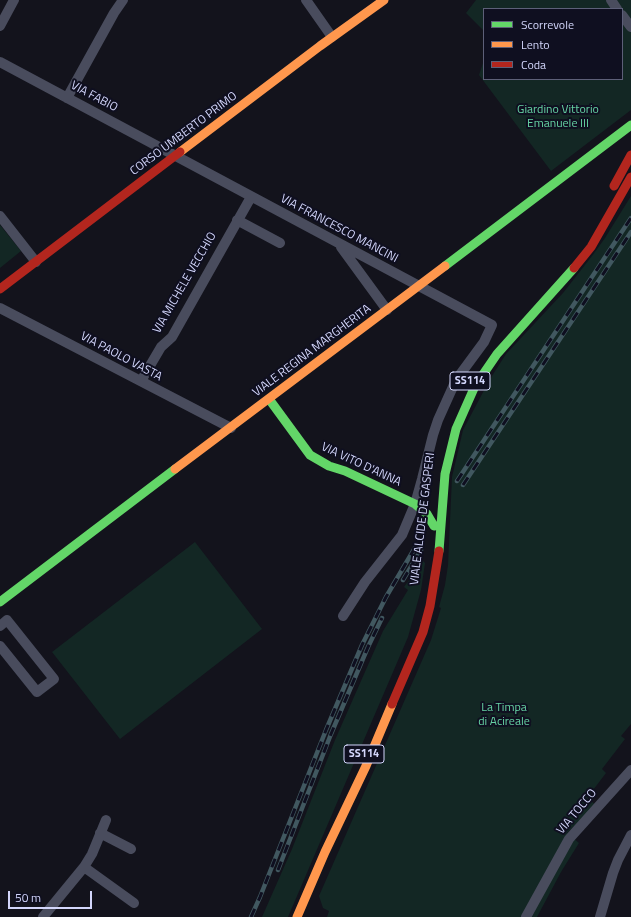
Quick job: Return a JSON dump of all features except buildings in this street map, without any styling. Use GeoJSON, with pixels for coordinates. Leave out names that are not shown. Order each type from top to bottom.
{"type":"FeatureCollection","features":[{"type":"Feature","properties":{"kind":"street"},"geometry":{"type":"LineString","coordinates":[[0,26],[14,0]]}},
{"type":"Feature","properties":{"kind":"street"},"geometry":{"type":"LineString","coordinates":[[67,98],[114,13],[123,0]]}},
{"type":"Feature","properties":{"kind":"street"},"geometry":{"type":"LineString","coordinates":[[306,0],[332,37]]}},
{"type":"Feature","properties":{"kind":"street","name":"CORSO UMBERTO PRIMO"},"geometry":{"type":"LineString","coordinates":[[0,289],[332,37],[384,0]]}},
{"type":"Feature","properties":{"kind":"street"},"geometry":{"type":"LineString","coordinates":[[623,16],[631,27]]}},
{"type":"Feature","properties":{"kind":"street","name":"VIA FABIO"},"geometry":{"type":"LineString","coordinates":[[0,62],[175,156]]}},
{"type":"Feature","properties":{"kind":"street","name":"VIALE REGINA MARGHERITA"},"geometry":{"type":"LineString","coordinates":[[0,602],[631,125]]}},
{"type":"Feature","properties":{"kind":"street"},"geometry":{"type":"LineString","coordinates":[[611,192],[631,155]]}},
{"type":"Feature","properties":{"kind":"street","name":"VIA FRANCESCO MANCINI"},"geometry":{"type":"LineString","coordinates":[[175,156],[492,325]]}},
{"type":"Feature","properties":{"kind":"street"},"geometry":{"type":"LineString","coordinates":[[590,247],[599,223],[631,165]]}},
{"type":"Feature","properties":{"kind":"street","name":"VIALE ALCIDE DE GASPERI"},"geometry":{"type":"LineString","coordinates":[[410,655],[423,632],[430,606],[439,549],[445,474],[456,429],[465,406],[497,354],[574,268],[590,247],[631,177]]}},
{"type":"Feature","properties":{"kind":"street","name":"VIA MICHELE VECCHIO"},"geometry":{"type":"LineString","coordinates":[[141,381],[162,347],[172,337],[251,197]]}},
{"type":"Feature","properties":{"kind":"street"},"geometry":{"type":"LineString","coordinates":[[0,216],[36,262]]}},
{"type":"Feature","properties":{"kind":"street"},"geometry":{"type":"LineString","coordinates":[[237,220],[280,244]]}},
{"type":"Feature","properties":{"kind":"street"},"geometry":{"type":"LineString","coordinates":[[340,244],[387,310]]}},
{"type":"Feature","properties":{"kind":"street","name":"VIALE ALCIDE DE GASPERI"},"geometry":{"type":"LineString","coordinates":[[297,917],[325,852],[366,766],[410,655],[424,605],[428,583],[439,474],[450,428],[469,383],[492,351],[566,263]]}},
{"type":"Feature","properties":{"kind":"street","name":"VIA PAOLO VASTA"},"geometry":{"type":"LineString","coordinates":[[0,308],[231,428]]}},
{"type":"Feature","properties":{"kind":"street","name":"VIALE ALCIDE DE GASPERI"},"geometry":{"type":"LineString","coordinates":[[343,616],[365,582],[402,535],[414,504],[438,420],[456,380],[484,342],[492,325]]}},
{"type":"Feature","properties":{"kind":"street","name":"VIA VITO D'ANNA"},"geometry":{"type":"LineString","coordinates":[[269,399],[303,447],[319,461],[345,471],[414,504],[427,514],[434,526]]}},
{"type":"Feature","properties":{"kind":"street"},"geometry":{"type":"LineString","coordinates":[[0,626],[7,620],[54,679],[37,692],[0,646]]}},
{"type":"Feature","properties":{"kind":"street","name":"VIA TOCCO"},"geometry":{"type":"LineString","coordinates":[[526,917],[569,839],[631,770]]}},
{"type":"Feature","properties":{"kind":"street"},"geometry":{"type":"LineString","coordinates":[[42,917],[84,867],[92,854],[106,820]]}},
{"type":"Feature","properties":{"kind":"street"},"geometry":{"type":"LineString","coordinates":[[100,833],[131,848]]}},
{"type":"Feature","properties":{"kind":"street"},"geometry":{"type":"LineString","coordinates":[[600,917],[618,860],[631,835]]}},
{"type":"Feature","properties":{"kind":"street"},"geometry":{"type":"LineString","coordinates":[[84,867],[134,903]]}},
{"type":"Feature","properties":{"kind":"green space","name":"Giardino Vittorio Emanuele III"},"geometry":{"type":"Polygon","coordinates":[[[476,0],[631,0],[631,110],[551,171],[479,75],[483,63],[483,80],[623,80],[623,8],[483,8],[483,30],[466,13],[476,0]]]}},
{"type":"Feature","properties":{"kind":"green space","name":"La Timpa di Acireale"},"geometry":{"type":"Polygon","coordinates":[[[631,196],[631,724],[621,736],[625,739],[602,769],[606,773],[587,798],[596,805],[567,833],[579,843],[561,872],[537,917],[327,917],[329,911],[323,908],[319,896],[431,640],[441,608],[439,607],[445,585],[448,565],[452,477],[463,430],[490,379],[506,354],[563,293],[605,238],[631,196]]]}},
{"type":"Feature","properties":{"kind":"green space"},"geometry":{"type":"Polygon","coordinates":[[[0,225],[21,251],[0,268],[0,225]]]}},
{"type":"Feature","properties":{"kind":"green space"},"geometry":{"type":"Polygon","coordinates":[[[195,542],[262,629],[120,739],[52,652],[195,542]]]}},
{"type":"Feature","properties":{"kind":"green space"},"geometry":{"type":"Polygon","coordinates":[[[423,561],[425,563],[421,590],[408,637],[288,917],[262,917],[292,849],[335,740],[383,631],[408,590],[404,587],[423,561]]]}},
{"type":"Feature","properties":{"kind":"railway"},"geometry":{"type":"LineString","coordinates":[[457,481],[631,218]]}},
{"type":"Feature","properties":{"kind":"railway"},"geometry":{"type":"LineString","coordinates":[[463,485],[631,232]]}},
{"type":"Feature","properties":{"kind":"railway"},"geometry":{"type":"LineString","coordinates":[[251,917],[326,730],[362,645],[386,597],[416,546]]}},
{"type":"Feature","properties":{"kind":"railway"},"geometry":{"type":"LineString","coordinates":[[403,580],[421,550]]}},
{"type":"Feature","properties":{"kind":"railway"},"geometry":{"type":"LineString","coordinates":[[278,870],[331,734],[382,618]]}},
{"type":"Feature","properties":{"kind":"traffic: fast"},"geometry":{"type":"LineString","coordinates":[[445,266],[631,125]]}},
{"type":"Feature","properties":{"kind":"traffic: fast"},"geometry":{"type":"LineString","coordinates":[[439,551],[445,474],[456,429],[475,386],[497,354],[574,268]]}},
{"type":"Feature","properties":{"kind":"traffic: fast"},"geometry":{"type":"LineString","coordinates":[[269,399],[310,455],[329,466],[345,471],[415,504],[427,514],[434,526]]}},
{"type":"Feature","properties":{"kind":"traffic: fast"},"geometry":{"type":"LineString","coordinates":[[0,602],[175,469]]}},
{"type":"Feature","properties":{"kind":"traffic: slow"},"geometry":{"type":"LineString","coordinates":[[180,152],[320,46],[384,0]]}},
{"type":"Feature","properties":{"kind":"traffic: slow"},"geometry":{"type":"LineString","coordinates":[[175,469],[445,266]]}},
{"type":"Feature","properties":{"kind":"traffic: slow"},"geometry":{"type":"LineString","coordinates":[[297,917],[325,852],[366,766],[392,704]]}},
{"type":"Feature","properties":{"kind":"traffic: jam"},"geometry":{"type":"LineString","coordinates":[[0,289],[180,152]]}},
{"type":"Feature","properties":{"kind":"traffic: jam"},"geometry":{"type":"LineString","coordinates":[[614,186],[631,155]]}},
{"type":"Feature","properties":{"kind":"traffic: jam"},"geometry":{"type":"LineString","coordinates":[[574,268],[591,247],[631,177]]}},
{"type":"Feature","properties":{"kind":"traffic: jam"},"geometry":{"type":"LineString","coordinates":[[392,704],[423,632],[430,606],[439,551]]}}]}
